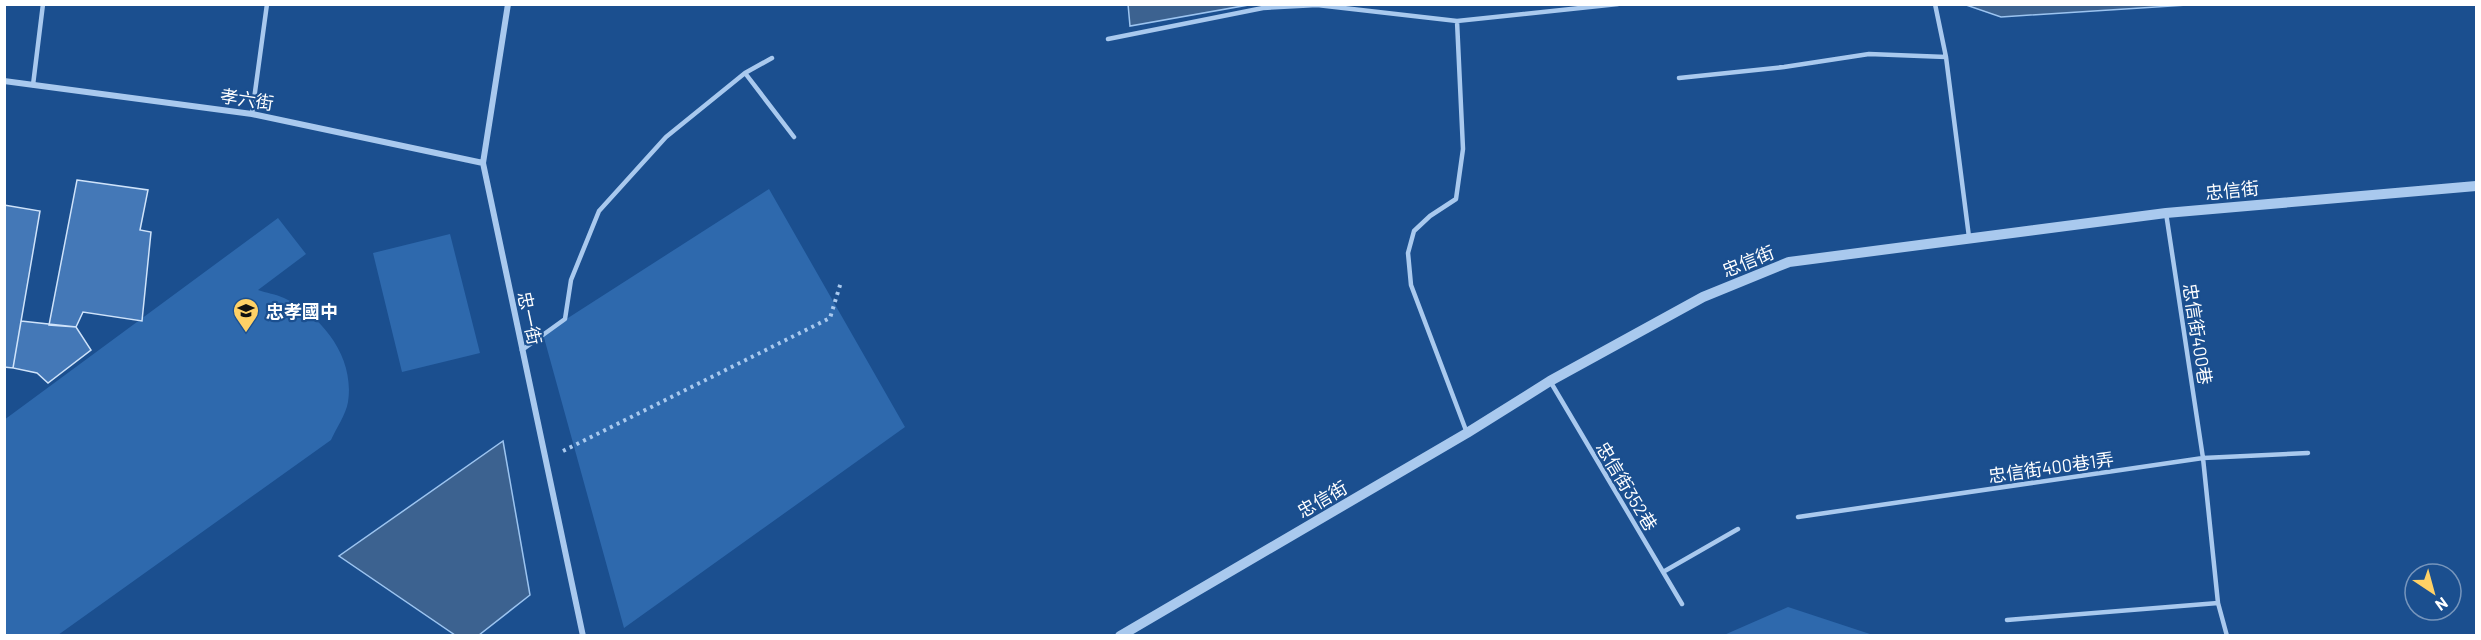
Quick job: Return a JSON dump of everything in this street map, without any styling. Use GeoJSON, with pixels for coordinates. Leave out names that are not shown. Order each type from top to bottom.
{"type":"FeatureCollection","features":[{"type":"Feature","properties":{"kind":"street","name":"忠一街"},"geometry":{"type":"LineString","coordinates":[[508,4],[483,163],[583,636]]}},
{"type":"Feature","properties":{"kind":"street","name":"孝六街"},"geometry":{"type":"LineString","coordinates":[[4,81],[252,114],[483,163]]}},
{"type":"Feature","properties":{"kind":"street","name":"忠信街"},"geometry":{"type":"LineString","coordinates":[[1126,634],[1467,433],[1550,381],[1703,297],[1790,262],[2166,213],[2476,186]]}},
{"type":"Feature","properties":{"kind":"lane"},"geometry":{"type":"LineString","coordinates":[[33,85],[43,4]]}},
{"type":"Feature","properties":{"kind":"lane"},"geometry":{"type":"LineString","coordinates":[[252,114],[267,4]]}},
{"type":"Feature","properties":{"kind":"lane"},"geometry":{"type":"LineString","coordinates":[[1108,39],[1263,8],[1317,5],[1457,21],[1618,4]]}},
{"type":"Feature","properties":{"kind":"lane"},"geometry":{"type":"LineString","coordinates":[[1935,4],[1946,57],[1969,237]]}},
{"type":"Feature","properties":{"kind":"lane"},"geometry":{"type":"LineString","coordinates":[[1457,21],[1463,149],[1456,199],[1430,216],[1414,231],[1408,253],[1411,285],[1467,433]]}},
{"type":"Feature","properties":{"kind":"lane"},"geometry":{"type":"LineString","coordinates":[[1679,78],[1784,67],[1869,54],[1946,57]]}},
{"type":"Feature","properties":{"kind":"lane"},"geometry":{"type":"LineString","coordinates":[[522,350],[565,319],[571,280],[599,211],[666,137],[745,73],[772,58]]}},
{"type":"Feature","properties":{"kind":"lane"},"geometry":{"type":"LineString","coordinates":[[745,73],[794,136]]}},
{"type":"Feature","properties":{"kind":"lane","name":"忠信街400巷"},"geometry":{"type":"LineString","coordinates":[[2166,213],[2203,458],[2218,603],[2227,636]]}},
{"type":"Feature","properties":{"kind":"lane","name":"忠信街352巷"},"geometry":{"type":"LineString","coordinates":[[1550,381],[1682,604]]}},
{"type":"Feature","properties":{"kind":"lane","name":"忠信街400巷1弄"},"geometry":{"type":"LineString","coordinates":[[1798,517],[2203,458],[2308,453]]}},
{"type":"Feature","properties":{"kind":"lane"},"geometry":{"type":"LineString","coordinates":[[1663,572],[1738,529]]}},
{"type":"Feature","properties":{"kind":"lane"},"geometry":{"type":"LineString","coordinates":[[2007,621],[2218,603]]}},
{"type":"Feature","properties":{"kind":"path"},"geometry":{"type":"LineString","coordinates":[[545,460],[830,318],[841,282]]}},
{"type":"Feature","properties":{"kind":"shaded area"},"geometry":{"type":"Polygon","coordinates":[[[1128,4],[1248,4],[1248,5],[1130,26],[1128,4]]]}},
{"type":"Feature","properties":{"kind":"shaded area"},"geometry":{"type":"Polygon","coordinates":[[[1966,4],[2187,5],[2001,17],[1966,4]]]}},
{"type":"Feature","properties":{"kind":"shaded area"},"geometry":{"type":"Polygon","coordinates":[[[769,189],[905,427],[624,628],[543,334],[769,189]]]}},
{"type":"Feature","properties":{"kind":"shaded area"},"geometry":{"type":"Polygon","coordinates":[[[278,218],[306,254],[258,290],[278,295],[311,316],[333,340],[341,355],[349,386],[348,402],[331,440],[58,635],[5,635],[4,420],[278,218]]]}},
{"type":"Feature","properties":{"kind":"shaded area"},"geometry":{"type":"Polygon","coordinates":[[[450,234],[480,353],[402,372],[373,253],[450,234]]]}},
{"type":"Feature","properties":{"kind":"shaded area"},"geometry":{"type":"Polygon","coordinates":[[[503,441],[530,595],[479,635],[455,635],[339,556],[503,441]]]}},
{"type":"Feature","properties":{"kind":"shaded area"},"geometry":{"type":"Polygon","coordinates":[[[1788,607],[1873,635],[1724,635],[1788,607]]]}},
{"type":"Feature","properties":{"kind":"building"},"geometry":{"type":"Polygon","coordinates":[[[77,180],[148,190],[140,230],[151,232],[142,321],[83,312],[76,327],[49,325],[77,180]]]}},
{"type":"Feature","properties":{"kind":"building"},"geometry":{"type":"Polygon","coordinates":[[[4,205],[40,211],[13,368],[4,367],[4,205]]]}},
{"type":"Feature","properties":{"kind":"building"},"geometry":{"type":"Polygon","coordinates":[[[21,321],[76,327],[91,350],[48,383],[37,373],[13,368],[21,321]]]}},
{"type":"Feature","properties":{"kind":"place","name":"忠孝國中"},"geometry":{"type":"Point","coordinates":[246,334]}}]}
